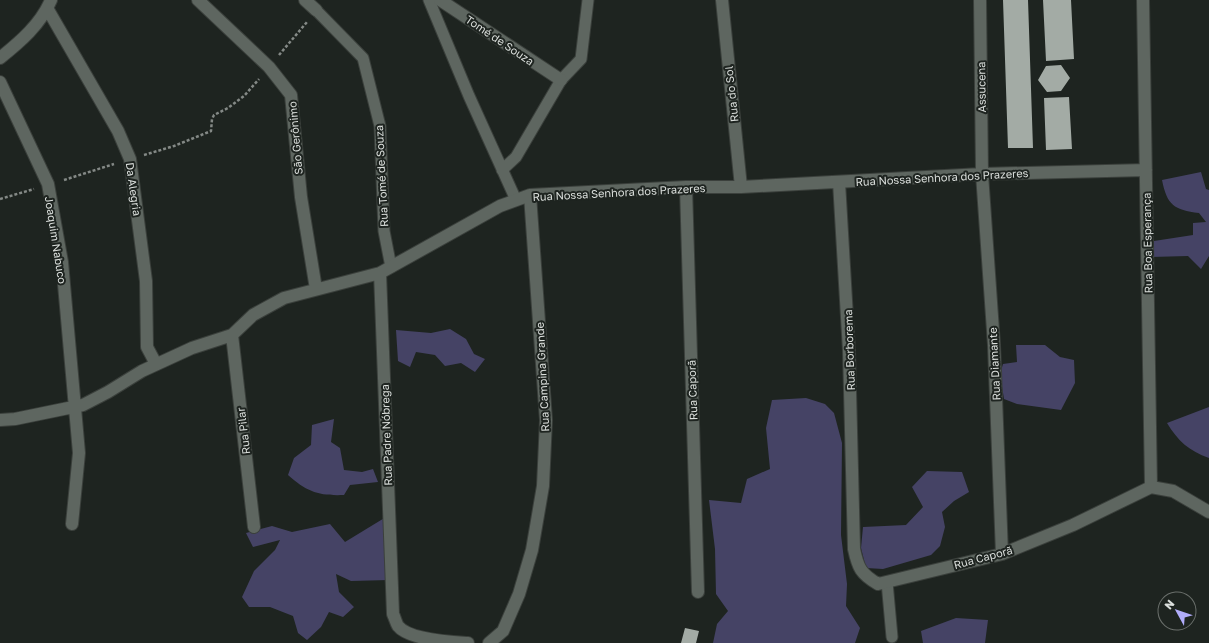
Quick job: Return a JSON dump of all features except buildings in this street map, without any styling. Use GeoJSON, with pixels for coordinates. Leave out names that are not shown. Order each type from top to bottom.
{"type":"FeatureCollection","features":[{"type":"Feature","properties":{"kind":"street","name":"São Gerônimo"},"geometry":{"type":"LineString","coordinates":[[198,0],[269,67],[291,95],[301,197],[316,289]]}},
{"type":"Feature","properties":{"kind":"street"},"geometry":{"type":"LineString","coordinates":[[305,0],[316,10]]}},
{"type":"Feature","properties":{"kind":"street","name":"Tomé de Souza"},"geometry":{"type":"LineString","coordinates":[[440,0],[561,80]]}},
{"type":"Feature","properties":{"kind":"street","name":"Rua do Sol"},"geometry":{"type":"LineString","coordinates":[[722,0],[741,187]]}},
{"type":"Feature","properties":{"kind":"street","name":"Assucena"},"geometry":{"type":"LineString","coordinates":[[980,0],[982,174]]}},
{"type":"Feature","properties":{"kind":"street","name":"Rua Boa Esperança"},"geometry":{"type":"LineString","coordinates":[[1143,0],[1151,487]]}},
{"type":"Feature","properties":{"kind":"street"},"geometry":{"type":"LineString","coordinates":[[0,58],[16,46],[40,20],[49,4]]}},
{"type":"Feature","properties":{"kind":"street","name":"Da Alegria"},"geometry":{"type":"LineString","coordinates":[[49,4],[118,131],[130,159],[146,281],[147,347],[156,364]]}},
{"type":"Feature","properties":{"kind":"street","name":"Joaquim Nabuco"},"geometry":{"type":"LineString","coordinates":[[0,82],[48,184],[62,262],[79,453],[72,524]]}},
{"type":"Feature","properties":{"kind":"street","name":"Rua Nossa Senhora dos Prazeres"},"geometry":{"type":"LineString","coordinates":[[0,420],[15,419],[83,405],[156,364],[192,348],[232,335],[253,315],[284,298],[385,270],[500,206],[530,196],[686,187],[741,187],[982,174],[1146,170]]}},
{"type":"Feature","properties":{"kind":"street","name":"Rua Diamante"},"geometry":{"type":"LineString","coordinates":[[982,174],[994,345],[1002,554]]}},
{"type":"Feature","properties":{"kind":"street","name":"Rua Borborema"},"geometry":{"type":"LineString","coordinates":[[840,182],[849,351],[854,519]]}},
{"type":"Feature","properties":{"kind":"street","name":"Rua Caporã"},"geometry":{"type":"LineString","coordinates":[[686,187],[698,592]]}},
{"type":"Feature","properties":{"kind":"street","name":"Rua Campina Grande"},"geometry":{"type":"LineString","coordinates":[[490,643],[503,631],[519,594],[532,550],[543,486],[546,420],[530,196]]}},
{"type":"Feature","properties":{"kind":"street","name":"Rua Padre Nóbrega"},"geometry":{"type":"LineString","coordinates":[[385,270],[393,614],[398,625],[404,631],[446,641],[468,643]]}},
{"type":"Feature","properties":{"kind":"street","name":"Rua Pilar"},"geometry":{"type":"LineString","coordinates":[[232,335],[254,527]]}},
{"type":"Feature","properties":{"kind":"street"},"geometry":{"type":"LineString","coordinates":[[1151,487],[1173,491],[1209,512]]}},
{"type":"Feature","properties":{"kind":"street","name":"Rua Caporã"},"geometry":{"type":"LineString","coordinates":[[854,519],[854,549],[858,566],[866,577],[878,584],[1002,554],[1073,526],[1151,487]]}},
{"type":"Feature","properties":{"kind":"lane"},"geometry":{"type":"LineString","coordinates":[[429,0],[469,96],[516,200]]}},
{"type":"Feature","properties":{"kind":"lane"},"geometry":{"type":"LineString","coordinates":[[502,170],[516,157],[561,80],[580,59],[588,0]]}},
{"type":"Feature","properties":{"kind":"lane","name":"Rua Tomé de Souza"},"geometry":{"type":"LineString","coordinates":[[316,10],[364,58],[380,126],[385,270]]}},
{"type":"Feature","properties":{"kind":"lane"},"geometry":{"type":"LineString","coordinates":[[887,582],[892,637]]}},
{"type":"Feature","properties":{"kind":"path"},"geometry":{"type":"LineString","coordinates":[[269,67],[316,10]]}},
{"type":"Feature","properties":{"kind":"shaded area"},"geometry":{"type":"Polygon","coordinates":[[[1201,172],[1206,189],[1209,190],[1209,256],[1201,269],[1188,256],[1151,257],[1154,241],[1193,235],[1193,223],[1206,222],[1199,213],[1183,210],[1173,205],[1166,195],[1162,180],[1201,172]]]}},
{"type":"Feature","properties":{"kind":"shaded area"},"geometry":{"type":"Polygon","coordinates":[[[450,329],[466,339],[474,354],[485,359],[475,372],[461,363],[445,366],[435,355],[416,352],[410,367],[398,361],[396,330],[431,333],[450,329]]]}},
{"type":"Feature","properties":{"kind":"shaded area"},"geometry":{"type":"Polygon","coordinates":[[[1016,345],[1045,345],[1060,357],[1074,360],[1075,383],[1061,410],[1017,404],[1004,399],[1000,374],[1003,364],[1017,362],[1016,345]]]}},
{"type":"Feature","properties":{"kind":"shaded area"},"geometry":{"type":"Polygon","coordinates":[[[806,398],[825,404],[834,413],[842,443],[841,535],[847,584],[846,606],[860,628],[855,643],[713,643],[717,624],[728,611],[716,594],[715,549],[709,500],[741,503],[747,479],[770,469],[766,428],[772,400],[806,398]]]}},
{"type":"Feature","properties":{"kind":"shaded area"},"geometry":{"type":"Polygon","coordinates":[[[1209,407],[1209,458],[1185,445],[1175,435],[1167,423],[1209,407]]]}},
{"type":"Feature","properties":{"kind":"shaded area"},"geometry":{"type":"Polygon","coordinates":[[[334,419],[331,442],[340,448],[344,470],[362,472],[373,469],[378,482],[350,485],[344,495],[327,495],[307,489],[288,475],[294,458],[311,445],[312,425],[334,419]]]}},
{"type":"Feature","properties":{"kind":"shaded area"},"geometry":{"type":"Polygon","coordinates":[[[927,471],[962,472],[969,492],[954,501],[942,512],[945,527],[940,546],[931,555],[883,569],[866,568],[861,548],[863,527],[906,525],[923,507],[912,487],[927,471]]]}},
{"type":"Feature","properties":{"kind":"shaded area"},"geometry":{"type":"Polygon","coordinates":[[[386,517],[389,580],[351,581],[336,574],[339,592],[354,607],[343,617],[329,612],[321,627],[307,640],[298,633],[293,616],[270,607],[249,607],[242,597],[254,571],[275,550],[280,540],[253,547],[246,533],[272,526],[292,532],[330,524],[345,542],[386,517]]]}},
{"type":"Feature","properties":{"kind":"shaded area"},"geometry":{"type":"Polygon","coordinates":[[[956,618],[988,620],[985,643],[923,643],[921,631],[956,618]]]}}]}
